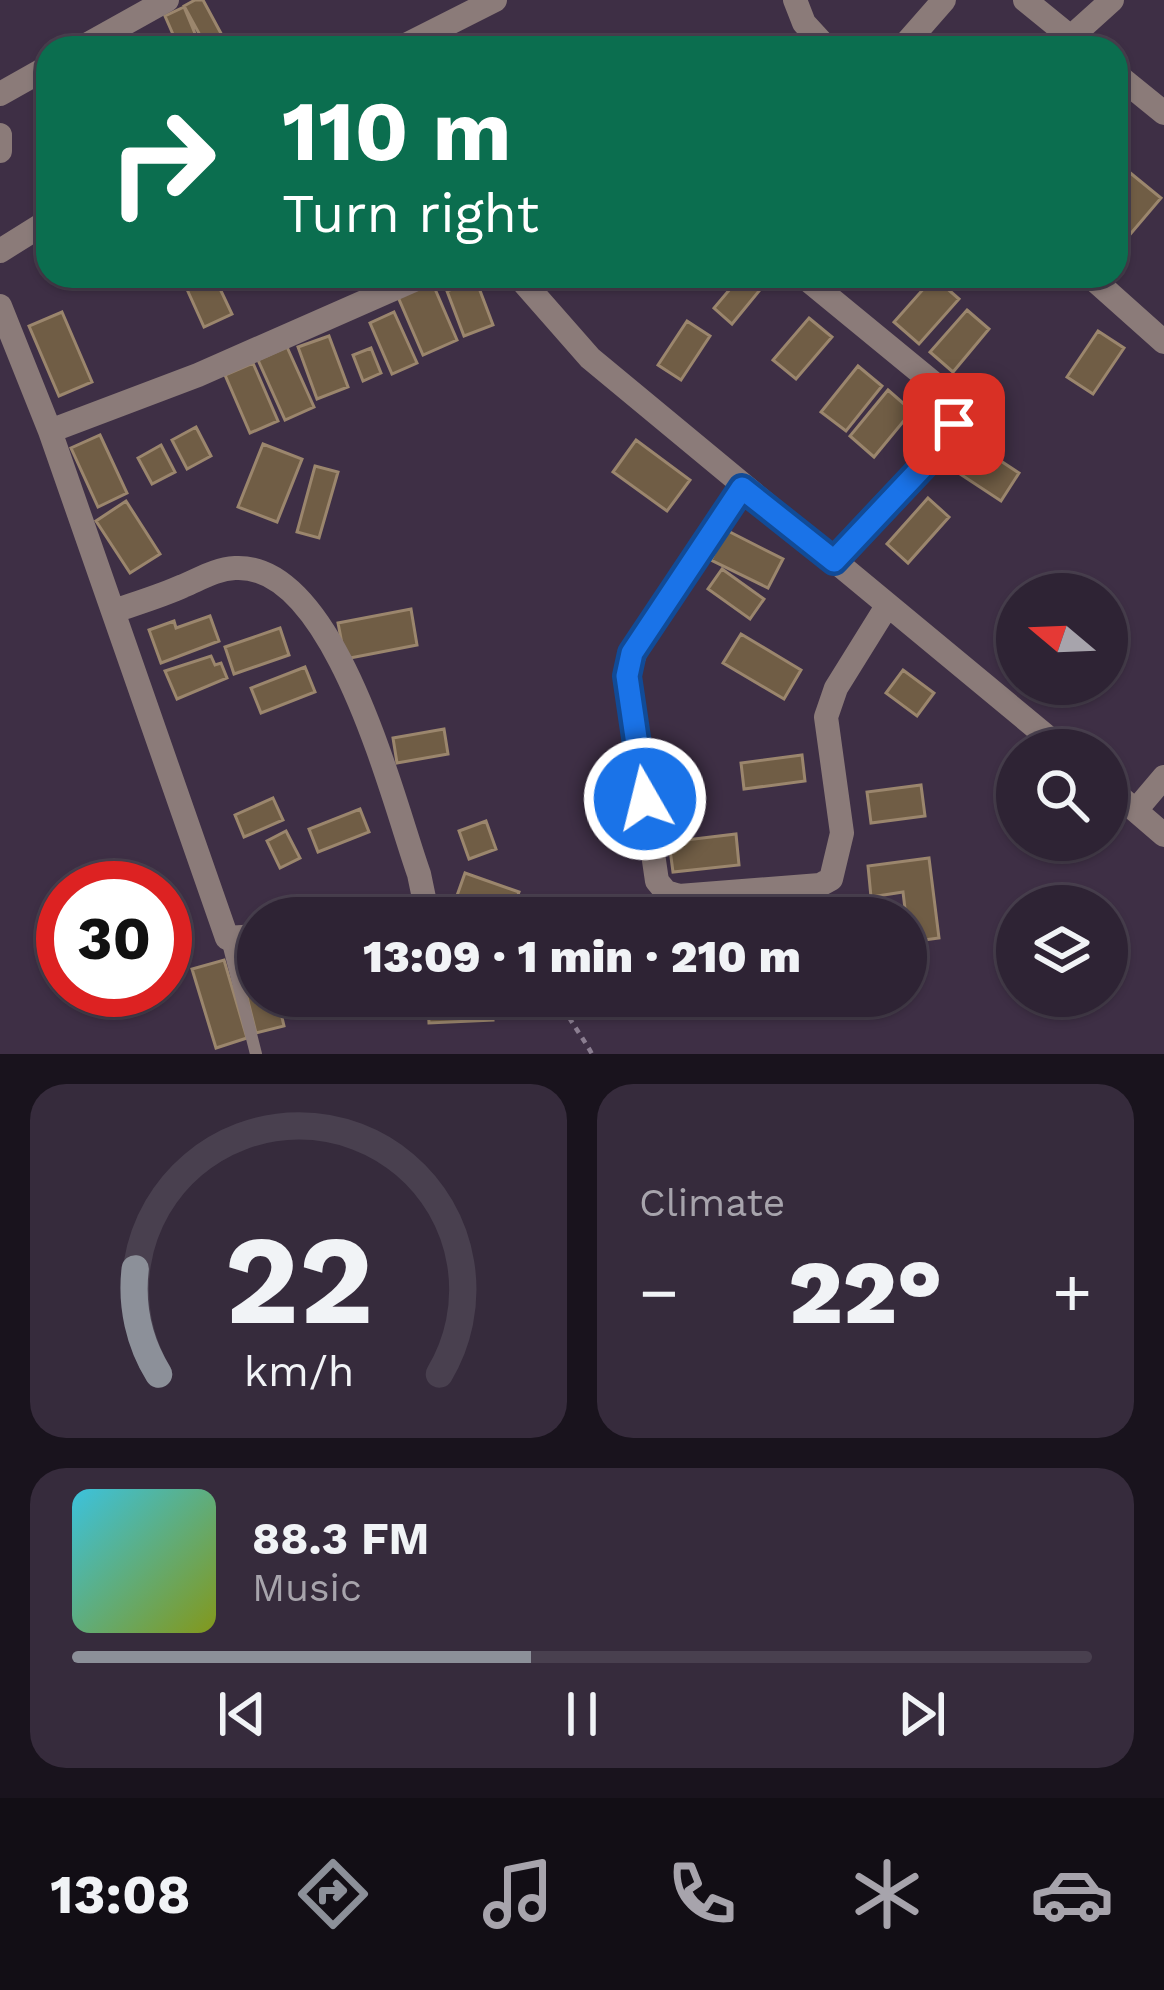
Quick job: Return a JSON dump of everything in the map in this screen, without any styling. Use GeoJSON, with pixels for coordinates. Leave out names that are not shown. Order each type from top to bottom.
{"type":"FeatureCollection","features":[{"type":"Feature","properties":{"kind":"street"},"geometry":{"type":"LineString","coordinates":[[102,36],[167,0]]}},
{"type":"Feature","properties":{"kind":"street"},"geometry":{"type":"LineString","coordinates":[[431,36],[495,0]]}},
{"type":"Feature","properties":{"kind":"street"},"geometry":{"type":"LineString","coordinates":[[795,0],[816,36]]}},
{"type":"Feature","properties":{"kind":"street"},"geometry":{"type":"LineString","coordinates":[[912,36],[944,0]]}},
{"type":"Feature","properties":{"kind":"street"},"geometry":{"type":"LineString","coordinates":[[1025,0],[1069,36]]}},
{"type":"Feature","properties":{"kind":"street"},"geometry":{"type":"LineString","coordinates":[[1083,36],[1112,0]]}},
{"type":"Feature","properties":{"kind":"street"},"geometry":{"type":"LineString","coordinates":[[0,94],[36,74]]}},
{"type":"Feature","properties":{"kind":"street"},"geometry":{"type":"LineString","coordinates":[[1128,84],[1164,113]]}},
{"type":"Feature","properties":{"kind":"street"},"geometry":{"type":"LineString","coordinates":[[0,135],[0,151]]}},
{"type":"Feature","properties":{"kind":"street"},"geometry":{"type":"LineString","coordinates":[[0,251],[36,228]]}},
{"type":"Feature","properties":{"kind":"street"},"geometry":{"type":"LineString","coordinates":[[50,431],[199,375],[396,288]]}},
{"type":"Feature","properties":{"kind":"street"},"geometry":{"type":"LineString","coordinates":[[529,288],[590,358],[1037,729]]}},
{"type":"Feature","properties":{"kind":"street"},"geometry":{"type":"LineString","coordinates":[[834,288],[943,392],[953,406],[954,424],[947,441],[834,561]]}},
{"type":"Feature","properties":{"kind":"street"},"geometry":{"type":"LineString","coordinates":[[1103,288],[1164,342]]}},
{"type":"Feature","properties":{"kind":"street"},"geometry":{"type":"LineString","coordinates":[[0,306],[50,431],[227,938],[237,937]]}},
{"type":"Feature","properties":{"kind":"street"},"geometry":{"type":"LineString","coordinates":[[742,488],[641,637],[627,676],[657,880],[666,892],[679,896],[820,885],[831,879],[842,833],[826,717],[836,688],[887,606]]}},
{"type":"Feature","properties":{"kind":"street"},"geometry":{"type":"LineString","coordinates":[[114,611],[235,568],[255,569],[293,589],[311,610],[350,680],[424,897]]}},
{"type":"Feature","properties":{"kind":"street"},"geometry":{"type":"LineString","coordinates":[[1136,810],[1164,777]]}},
{"type":"Feature","properties":{"kind":"street"},"geometry":{"type":"LineString","coordinates":[[1128,803],[1164,835]]}},
{"type":"Feature","properties":{"kind":"lane"},"geometry":{"type":"LineString","coordinates":[[227,938],[256,1054]]}},
{"type":"Feature","properties":{"kind":"path"},"geometry":{"type":"LineString","coordinates":[[568,1017],[592,1054]]}},
{"type":"Feature","properties":{"kind":"building"},"geometry":{"type":"Polygon","coordinates":[[[203,0],[222,36],[200,36],[184,6],[203,0]]]}},
{"type":"Feature","properties":{"kind":"building"},"geometry":{"type":"Polygon","coordinates":[[[184,7],[196,36],[174,36],[165,16],[184,7]]]}},
{"type":"Feature","properties":{"kind":"building"},"geometry":{"type":"Polygon","coordinates":[[[1128,171],[1161,198],[1128,237],[1128,171]]]}},
{"type":"Feature","properties":{"kind":"building"},"geometry":{"type":"Polygon","coordinates":[[[186,288],[220,288],[232,314],[204,327],[186,288]]]}},
{"type":"Feature","properties":{"kind":"building"},"geometry":{"type":"Polygon","coordinates":[[[418,288],[435,288],[457,340],[423,355],[398,297],[418,288]]]}},
{"type":"Feature","properties":{"kind":"building"},"geometry":{"type":"Polygon","coordinates":[[[479,288],[493,325],[464,336],[447,291],[479,288]]]}},
{"type":"Feature","properties":{"kind":"building"},"geometry":{"type":"Polygon","coordinates":[[[731,288],[762,288],[732,324],[714,308],[731,288]]]}},
{"type":"Feature","properties":{"kind":"building"},"geometry":{"type":"Polygon","coordinates":[[[924,288],[946,288],[959,299],[919,344],[894,322],[924,288]]]}},
{"type":"Feature","properties":{"kind":"building"},"geometry":{"type":"Polygon","coordinates":[[[967,310],[989,329],[953,372],[930,352],[967,310]]]}},
{"type":"Feature","properties":{"kind":"building"},"geometry":{"type":"Polygon","coordinates":[[[62,312],[92,382],[59,396],[29,326],[62,312]]]}},
{"type":"Feature","properties":{"kind":"building"},"geometry":{"type":"Polygon","coordinates":[[[394,312],[417,363],[392,374],[370,323],[394,312]]]}},
{"type":"Feature","properties":{"kind":"building"},"geometry":{"type":"Polygon","coordinates":[[[809,318],[832,337],[796,379],[773,360],[809,318]]]}},
{"type":"Feature","properties":{"kind":"building"},"geometry":{"type":"Polygon","coordinates":[[[687,321],[710,336],[681,380],[658,365],[687,321]]]}},
{"type":"Feature","properties":{"kind":"building"},"geometry":{"type":"Polygon","coordinates":[[[1098,331],[1124,348],[1093,394],[1067,377],[1098,331]]]}},
{"type":"Feature","properties":{"kind":"building"},"geometry":{"type":"Polygon","coordinates":[[[329,336],[348,387],[317,399],[298,347],[329,336]]]}},
{"type":"Feature","properties":{"kind":"building"},"geometry":{"type":"Polygon","coordinates":[[[287,347],[314,407],[285,420],[258,360],[287,347]]]}},
{"type":"Feature","properties":{"kind":"building"},"geometry":{"type":"Polygon","coordinates":[[[371,348],[381,373],[363,381],[353,355],[371,348]]]}},
{"type":"Feature","properties":{"kind":"building"},"geometry":{"type":"Polygon","coordinates":[[[253,363],[278,421],[250,433],[225,375],[253,363]]]}},
{"type":"Feature","properties":{"kind":"building"},"geometry":{"type":"Polygon","coordinates":[[[858,366],[882,386],[846,431],[821,412],[858,366]]]}},
{"type":"Feature","properties":{"kind":"building"},"geometry":{"type":"Polygon","coordinates":[[[888,390],[912,411],[874,457],[850,436],[888,390]]]}},
{"type":"Feature","properties":{"kind":"building"},"geometry":{"type":"Polygon","coordinates":[[[196,427],[211,456],[187,469],[172,440],[196,427]]]}},
{"type":"Feature","properties":{"kind":"building"},"geometry":{"type":"Polygon","coordinates":[[[100,435],[127,493],[98,507],[71,448],[100,435]]]}},
{"type":"Feature","properties":{"kind":"building"},"geometry":{"type":"Polygon","coordinates":[[[963,436],[1019,473],[1001,501],[945,464],[963,436]]]}},
{"type":"Feature","properties":{"kind":"building"},"geometry":{"type":"Polygon","coordinates":[[[636,440],[690,480],[667,511],[613,472],[636,440]]]}},
{"type":"Feature","properties":{"kind":"building"},"geometry":{"type":"Polygon","coordinates":[[[263,444],[302,459],[277,522],[238,507],[263,444]]]}},
{"type":"Feature","properties":{"kind":"building"},"geometry":{"type":"Polygon","coordinates":[[[161,445],[175,472],[152,484],[138,458],[161,445]]]}},
{"type":"Feature","properties":{"kind":"building"},"geometry":{"type":"Polygon","coordinates":[[[315,466],[338,472],[319,538],[297,532],[315,466]]]}},
{"type":"Feature","properties":{"kind":"building"},"geometry":{"type":"Polygon","coordinates":[[[928,498],[949,517],[908,563],[887,544],[928,498]]]}},
{"type":"Feature","properties":{"kind":"building"},"geometry":{"type":"Polygon","coordinates":[[[126,501],[160,554],[130,573],[96,521],[126,501]]]}},
{"type":"Feature","properties":{"kind":"building"},"geometry":{"type":"Polygon","coordinates":[[[726,530],[783,559],[768,588],[711,560],[726,530]]]}},
{"type":"Feature","properties":{"kind":"building"},"geometry":{"type":"Polygon","coordinates":[[[722,569],[764,599],[750,619],[708,589],[722,569]]]}},
{"type":"Feature","properties":{"kind":"building"},"geometry":{"type":"Polygon","coordinates":[[[411,609],[417,645],[345,659],[338,623],[411,609]]]}},
{"type":"Feature","properties":{"kind":"building"},"geometry":{"type":"Polygon","coordinates":[[[210,616],[219,641],[161,663],[149,630],[174,621],[176,628],[210,616]]]}},
{"type":"Feature","properties":{"kind":"building"},"geometry":{"type":"Polygon","coordinates":[[[280,628],[289,655],[234,674],[225,647],[280,628]]]}},
{"type":"Feature","properties":{"kind":"building"},"geometry":{"type":"Polygon","coordinates":[[[741,634],[801,670],[784,699],[723,663],[741,634]]]}},
{"type":"Feature","properties":{"kind":"building"},"geometry":{"type":"Polygon","coordinates":[[[211,656],[215,665],[221,663],[227,678],[177,699],[165,671],[211,656]]]}},
{"type":"Feature","properties":{"kind":"building"},"geometry":{"type":"Polygon","coordinates":[[[305,667],[315,692],[261,713],[251,688],[305,667]]]}},
{"type":"Feature","properties":{"kind":"building"},"geometry":{"type":"Polygon","coordinates":[[[903,670],[934,693],[917,716],[886,693],[903,670]]]}},
{"type":"Feature","properties":{"kind":"building"},"geometry":{"type":"Polygon","coordinates":[[[444,729],[448,754],[397,763],[393,738],[444,729]]]}},
{"type":"Feature","properties":{"kind":"building"},"geometry":{"type":"Polygon","coordinates":[[[802,755],[805,781],[744,789],[741,763],[802,755]]]}},
{"type":"Feature","properties":{"kind":"building"},"geometry":{"type":"Polygon","coordinates":[[[921,785],[925,816],[871,823],[867,792],[921,785]]]}},
{"type":"Feature","properties":{"kind":"building"},"geometry":{"type":"Polygon","coordinates":[[[273,798],[283,820],[244,837],[235,815],[273,798]]]}},
{"type":"Feature","properties":{"kind":"building"},"geometry":{"type":"Polygon","coordinates":[[[360,809],[369,832],[318,852],[309,829],[360,809]]]}},
{"type":"Feature","properties":{"kind":"building"},"geometry":{"type":"Polygon","coordinates":[[[486,821],[496,849],[469,859],[459,831],[486,821]]]}},
{"type":"Feature","properties":{"kind":"building"},"geometry":{"type":"Polygon","coordinates":[[[286,831],[300,858],[280,868],[267,841],[286,831]]]}},
{"type":"Feature","properties":{"kind":"building"},"geometry":{"type":"Polygon","coordinates":[[[736,834],[739,865],[673,872],[669,842],[736,834]]]}},
{"type":"Feature","properties":{"kind":"building"},"geometry":{"type":"Polygon","coordinates":[[[929,858],[939,938],[927,940],[927,897],[904,897],[903,892],[871,897],[868,866],[929,858]]]}},
{"type":"Feature","properties":{"kind":"building"},"geometry":{"type":"Polygon","coordinates":[[[465,873],[519,892],[517,897],[456,897],[465,873]]]}},
{"type":"Feature","properties":{"kind":"building"},"geometry":{"type":"Polygon","coordinates":[[[224,960],[237,1017],[247,1038],[216,1048],[192,969],[224,960]]]}},
{"type":"Feature","properties":{"kind":"building"},"geometry":{"type":"Polygon","coordinates":[[[252,1017],[282,1017],[284,1026],[256,1033],[252,1017]]]}},
{"type":"Feature","properties":{"kind":"building"},"geometry":{"type":"Polygon","coordinates":[[[429,1017],[493,1017],[493,1020],[429,1023],[429,1017]]]}},
{"type":"Feature","properties":{"kind":"route"},"geometry":{"type":"LineString","coordinates":[[645,799],[627,676],[632,653],[742,488],[834,561],[947,441],[954,424]]}}]}
